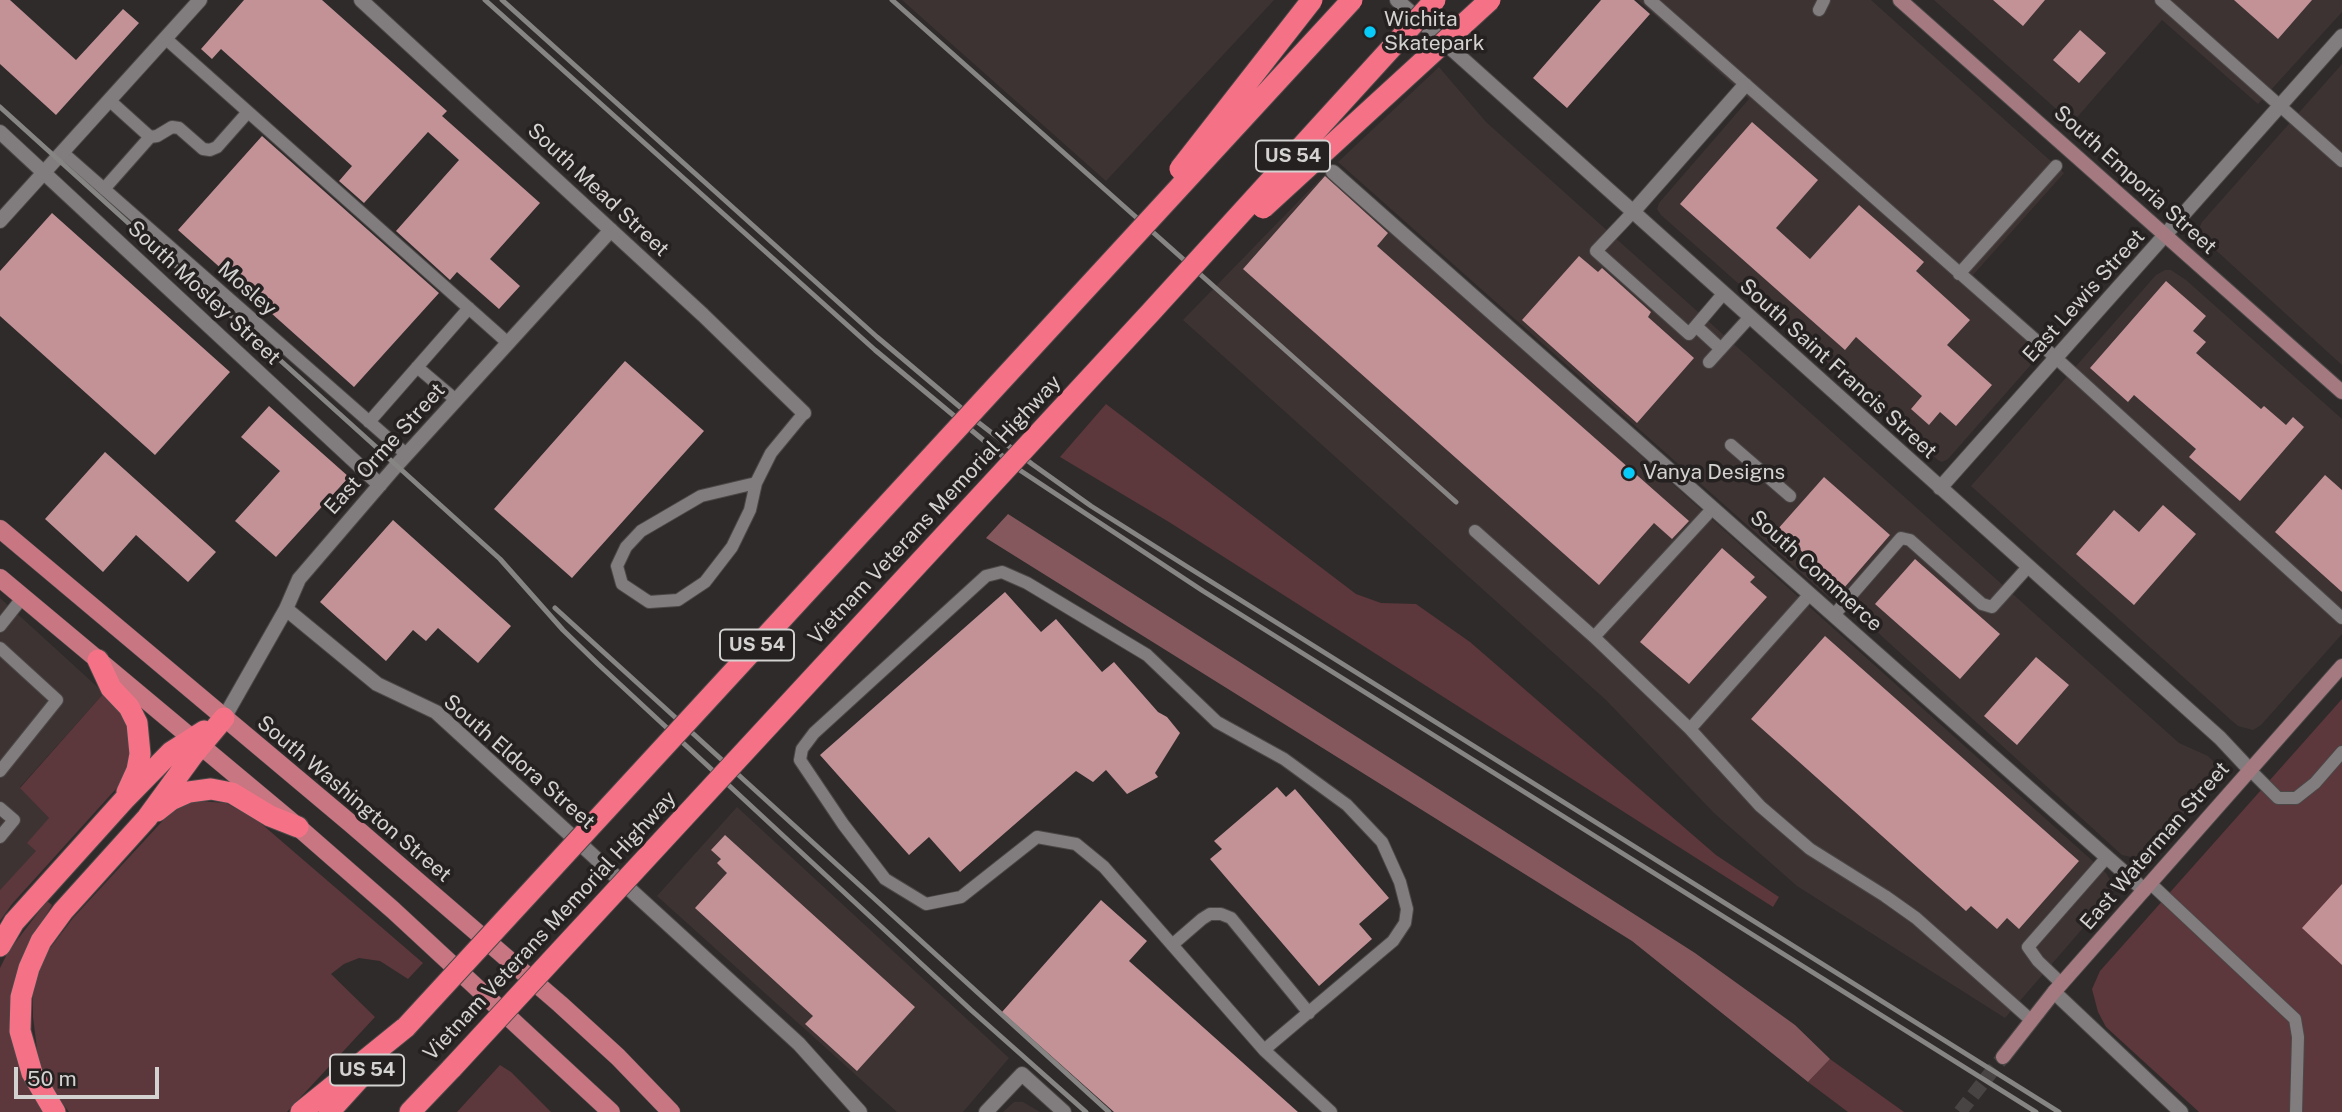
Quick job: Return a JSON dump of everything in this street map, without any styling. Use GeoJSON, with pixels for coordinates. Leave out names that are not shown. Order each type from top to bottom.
{"type":"FeatureCollection","features":[{"type":"Feature","properties":{"kind":"highway"},"geometry":{"type":"LineString","coordinates":[[1109,264],[1227,107],[1312,0]]}},
{"type":"Feature","properties":{"kind":"highway","name":"Vietnam Veterans Memorial Highway"},"geometry":{"type":"LineString","coordinates":[[329,1112],[1352,0]]}},
{"type":"Feature","properties":{"kind":"highway","name":"Vietnam Veterans Memorial Highway"},"geometry":{"type":"LineString","coordinates":[[411,1112],[1151,312],[1435,0]]}},
{"type":"Feature","properties":{"kind":"highway"},"geometry":{"type":"LineString","coordinates":[[1151,312],[1363,114],[1490,0]]}},
{"type":"Feature","properties":{"kind":"highway"},"geometry":{"type":"LineString","coordinates":[[98,660],[111,688],[129,707],[137,723],[140,754],[137,770],[124,800]]}},
{"type":"Feature","properties":{"kind":"highway"},"geometry":{"type":"LineString","coordinates":[[55,1112],[32,1073],[20,1031],[21,997],[29,968],[41,941],[63,911],[146,818],[198,741],[224,718]]}},
{"type":"Feature","properties":{"kind":"highway"},"geometry":{"type":"LineString","coordinates":[[0,947],[13,922],[124,800],[172,752],[198,741]]}},
{"type":"Feature","properties":{"kind":"highway"},"geometry":{"type":"LineString","coordinates":[[146,818],[180,796],[211,789],[232,793],[270,816],[298,827]]}},
{"type":"Feature","properties":{"kind":"highway"},"geometry":{"type":"LineString","coordinates":[[302,1112],[405,1027]]}},
{"type":"Feature","properties":{"kind":"highway"},"geometry":{"type":"LineString","coordinates":[[421,1112],[452,1068]]}},
{"type":"Feature","properties":{"kind":"main road","name":"South Washington Street"},"geometry":{"type":"LineString","coordinates":[[0,529],[350,822],[560,1004],[618,1057],[671,1112]]}},
{"type":"Feature","properties":{"kind":"main road"},"geometry":{"type":"LineString","coordinates":[[0,578],[198,741],[393,910],[611,1112]]}},
{"type":"Feature","properties":{"kind":"street"},"geometry":{"type":"LineString","coordinates":[[0,221],[200,0]]}},
{"type":"Feature","properties":{"kind":"street","name":"South Mead Street"},"geometry":{"type":"LineString","coordinates":[[361,0],[611,230],[804,413]]}},
{"type":"Feature","properties":{"kind":"street","name":"South Saint Francis Street"},"geometry":{"type":"LineString","coordinates":[[1397,0],[2220,738],[2250,770]]}},
{"type":"Feature","properties":{"kind":"street","name":"South Emporia Street"},"geometry":{"type":"LineString","coordinates":[[1900,0],[2342,392]]}},
{"type":"Feature","properties":{"kind":"street","name":"East Lewis Street"},"geometry":{"type":"LineString","coordinates":[[1940,488],[2342,36]]}},
{"type":"Feature","properties":{"kind":"street"},"geometry":{"type":"LineString","coordinates":[[1632,213],[1745,85]]}},
{"type":"Feature","properties":{"kind":"street","name":"South Mosley Street"},"geometry":{"type":"LineString","coordinates":[[0,132],[380,485]]}},
{"type":"Feature","properties":{"kind":"street","name":"South Commerce"},"geometry":{"type":"LineString","coordinates":[[1333,172],[2107,857],[2147,887]]}},
{"type":"Feature","properties":{"kind":"street","name":"East Orme Street"},"geometry":{"type":"LineString","coordinates":[[224,718],[286,609],[299,579],[406,454],[611,230]]}},
{"type":"Feature","properties":{"kind":"street","name":"South Eldora Street"},"geometry":{"type":"LineString","coordinates":[[286,609],[377,684],[436,712],[799,1044],[860,1112]]}},
{"type":"Feature","properties":{"kind":"street","name":"East Waterman Street"},"geometry":{"type":"LineString","coordinates":[[2003,1057],[2058,988],[2342,666]]}},
{"type":"Feature","properties":{"kind":"street"},"geometry":{"type":"LineString","coordinates":[[2058,988],[2181,1112]]}},
{"type":"Feature","properties":{"kind":"street"},"geometry":{"type":"LineString","coordinates":[[986,1112],[1022,1074],[1064,1112]]}},
{"type":"Feature","properties":{"kind":"lane"},"geometry":{"type":"LineString","coordinates":[[1650,0],[2056,358],[2342,618]]}},
{"type":"Feature","properties":{"kind":"lane"},"geometry":{"type":"LineString","coordinates":[[2161,0],[2342,161]]}},
{"type":"Feature","properties":{"kind":"lane"},"geometry":{"type":"LineString","coordinates":[[165,38],[508,343]]}},
{"type":"Feature","properties":{"kind":"lane"},"geometry":{"type":"LineString","coordinates":[[109,100],[150,137]]}},
{"type":"Feature","properties":{"kind":"lane"},"geometry":{"type":"LineString","coordinates":[[104,189],[150,137],[172,127],[179,128],[203,149],[210,150],[217,147],[248,112]]}},
{"type":"Feature","properties":{"kind":"lane","name":"Mosley"},"geometry":{"type":"LineString","coordinates":[[62,152],[406,454]]}},
{"type":"Feature","properties":{"kind":"lane"},"geometry":{"type":"LineString","coordinates":[[1959,274],[2056,166]]}},
{"type":"Feature","properties":{"kind":"lane"},"geometry":{"type":"LineString","coordinates":[[1632,213],[1596,251],[1689,334],[1723,294]]}},
{"type":"Feature","properties":{"kind":"lane"},"geometry":{"type":"LineString","coordinates":[[369,422],[469,308]]}},
{"type":"Feature","properties":{"kind":"lane"},"geometry":{"type":"LineString","coordinates":[[1709,362],[1749,318]]}},
{"type":"Feature","properties":{"kind":"lane"},"geometry":{"type":"LineString","coordinates":[[1696,326],[1721,349]]}},
{"type":"Feature","properties":{"kind":"lane"},"geometry":{"type":"LineString","coordinates":[[417,367],[456,400]]}},
{"type":"Feature","properties":{"kind":"lane"},"geometry":{"type":"LineString","coordinates":[[756,483],[701,496],[641,531],[626,548],[617,566],[622,583],[649,602],[678,600],[705,582],[732,547],[750,510],[756,483],[771,453],[804,413]]}},
{"type":"Feature","properties":{"kind":"lane"},"geometry":{"type":"LineString","coordinates":[[1731,445],[1790,496]]}},
{"type":"Feature","properties":{"kind":"lane"},"geometry":{"type":"LineString","coordinates":[[1594,637],[1713,508]]}},
{"type":"Feature","properties":{"kind":"lane"},"geometry":{"type":"LineString","coordinates":[[1475,530],[1594,637],[1690,729],[1760,806],[1810,849],[1885,895],[1916,918],[2032,1021]]}},
{"type":"Feature","properties":{"kind":"lane"},"geometry":{"type":"LineString","coordinates":[[1834,615],[1901,538],[1910,540],[1982,604],[1992,607],[2028,567]]}},
{"type":"Feature","properties":{"kind":"lane"},"geometry":{"type":"LineString","coordinates":[[1264,1050],[1393,941],[1405,923],[1407,909],[1400,882],[1382,842],[1347,805],[1284,759],[1217,722],[1147,655],[1027,583],[1002,572],[986,576],[814,733],[802,749],[800,760],[843,824],[885,879],[926,904],[961,897],[1037,837],[1076,844],[1104,867],[1264,1050],[1331,1112]]}},
{"type":"Feature","properties":{"kind":"lane"},"geometry":{"type":"LineString","coordinates":[[1690,729],[1810,594]]}},
{"type":"Feature","properties":{"kind":"lane"},"geometry":{"type":"LineString","coordinates":[[0,626],[23,597]]}},
{"type":"Feature","properties":{"kind":"lane"},"geometry":{"type":"LineString","coordinates":[[0,648],[57,700],[0,771]]}},
{"type":"Feature","properties":{"kind":"lane"},"geometry":{"type":"LineString","coordinates":[[2250,770],[2278,798],[2296,798],[2315,783],[2342,752]]}},
{"type":"Feature","properties":{"kind":"lane"},"geometry":{"type":"LineString","coordinates":[[0,808],[14,820],[0,837]]}},
{"type":"Feature","properties":{"kind":"lane"},"geometry":{"type":"LineString","coordinates":[[2058,988],[2028,947],[2107,857]]}},
{"type":"Feature","properties":{"kind":"lane"},"geometry":{"type":"LineString","coordinates":[[2147,887],[2295,1020],[2298,1037],[2296,1112]]}},
{"type":"Feature","properties":{"kind":"lane"},"geometry":{"type":"LineString","coordinates":[[1172,945],[1210,914],[1231,918],[1309,1013]]}},
{"type":"Feature","properties":{"kind":"shaded area"},"geometry":{"type":"Polygon","coordinates":[[[902,0],[1274,0],[1106,181],[902,0]]]}},
{"type":"Feature","properties":{"kind":"shaded area"},"geometry":{"type":"Polygon","coordinates":[[[1638,0],[1871,0],[2064,173],[1973,275],[2050,343],[1948,459],[1942,462],[1938,460],[1661,215],[1657,209],[1659,203],[1749,99],[1638,0]]]}},
{"type":"Feature","properties":{"kind":"shaded area"},"geometry":{"type":"Polygon","coordinates":[[[1934,0],[2342,0],[2342,12],[2258,104],[2162,20],[2072,123],[1934,0]]]}},
{"type":"Feature","properties":{"kind":"shaded area"},"geometry":{"type":"Polygon","coordinates":[[[2342,64],[2342,365],[2197,233],[2202,222],[2342,64]]]}},
{"type":"Feature","properties":{"kind":"shaded area"},"geometry":{"type":"Polygon","coordinates":[[[1439,67],[1486,122],[2179,743],[2208,756],[2214,762],[2211,783],[2146,856],[2140,859],[2122,855],[1874,629],[1827,596],[1338,162],[1439,67]]]}},
{"type":"Feature","properties":{"kind":"shaded area"},"geometry":{"type":"Polygon","coordinates":[[[1326,173],[2106,873],[2113,891],[2109,898],[2005,1018],[1797,886],[1714,813],[1606,700],[1183,320],[1326,173]]]}},
{"type":"Feature","properties":{"kind":"shaded area"},"geometry":{"type":"Polygon","coordinates":[[[2171,270],[2186,280],[2342,419],[2342,634],[2261,725],[2253,730],[2238,726],[2231,720],[1971,486],[2156,275],[2171,270]]]}},
{"type":"Feature","properties":{"kind":"shaded area"},"geometry":{"type":"Polygon","coordinates":[[[1106,404],[1356,594],[1381,603],[1416,604],[1470,642],[1716,855],[1779,897],[1773,907],[1169,522],[1060,457],[1106,404]]]}},
{"type":"Feature","properties":{"kind":"shaded area"},"geometry":{"type":"Polygon","coordinates":[[[1008,514],[1695,953],[1795,1025],[1830,1059],[1808,1082],[1632,941],[986,538],[1008,514]]]}},
{"type":"Feature","properties":{"kind":"shaded area"},"geometry":{"type":"Polygon","coordinates":[[[0,598],[104,693],[20,787],[49,818],[37,851],[0,890],[0,598]]]}},
{"type":"Feature","properties":{"kind":"shaded area"},"geometry":{"type":"Polygon","coordinates":[[[104,693],[119,707],[129,723],[131,761],[124,780],[12,904],[0,921],[0,890],[36,851],[27,843],[49,818],[20,788],[104,693]]]}},
{"type":"Feature","properties":{"kind":"shaded area"},"geometry":{"type":"Polygon","coordinates":[[[2342,699],[2342,1112],[2199,1112],[2106,1027],[2098,1012],[2092,989],[2100,971],[2342,699]]]}},
{"type":"Feature","properties":{"kind":"shaded area"},"geometry":{"type":"Polygon","coordinates":[[[199,801],[226,803],[257,820],[423,963],[408,979],[380,961],[359,958],[344,964],[331,974],[375,1017],[287,1112],[69,1112],[40,1073],[33,1017],[33,994],[39,971],[48,951],[73,918],[168,815],[184,805],[199,801]]]}},
{"type":"Feature","properties":{"kind":"shaded area"},"geometry":{"type":"Polygon","coordinates":[[[737,807],[1009,1058],[963,1112],[897,1112],[657,896],[737,807]]]}},
{"type":"Feature","properties":{"kind":"shaded area"},"geometry":{"type":"Polygon","coordinates":[[[47,901],[52,905],[25,951],[15,980],[24,1075],[44,1112],[0,1112],[0,968],[8,952],[47,901]]]}},
{"type":"Feature","properties":{"kind":"shaded area"},"geometry":{"type":"Polygon","coordinates":[[[1830,1059],[1904,1112],[1848,1112],[1808,1082],[1830,1059]]]}},
{"type":"Feature","properties":{"kind":"shaded area"},"geometry":{"type":"Polygon","coordinates":[[[500,1065],[511,1072],[551,1112],[457,1112],[500,1065]]]}},
{"type":"Feature","properties":{"kind":"shaded area"},"geometry":{"type":"Polygon","coordinates":[[[1014,1102],[1023,1102],[1040,1112],[1003,1112],[1014,1102]]]}},
{"type":"Feature","properties":{"kind":"building"},"geometry":{"type":"Polygon","coordinates":[[[0,0],[10,0],[76,60],[123,9],[139,23],[56,115],[0,64],[0,0]]]}},
{"type":"Feature","properties":{"kind":"building"},"geometry":{"type":"Polygon","coordinates":[[[244,0],[322,0],[447,111],[442,116],[540,203],[490,259],[520,286],[499,309],[457,272],[450,280],[396,231],[459,160],[428,132],[364,203],[339,181],[352,166],[221,49],[212,59],[201,49],[244,0]]]}},
{"type":"Feature","properties":{"kind":"building"},"geometry":{"type":"Polygon","coordinates":[[[1601,0],[1634,0],[1650,14],[1567,108],[1533,78],[1601,0]]]}},
{"type":"Feature","properties":{"kind":"building"},"geometry":{"type":"Polygon","coordinates":[[[1993,0],[2045,0],[2023,26],[1993,0]]]}},
{"type":"Feature","properties":{"kind":"building"},"geometry":{"type":"Polygon","coordinates":[[[2234,0],[2312,0],[2278,39],[2234,0]]]}},
{"type":"Feature","properties":{"kind":"building"},"geometry":{"type":"Polygon","coordinates":[[[2080,30],[2106,53],[2079,83],[2053,60],[2080,30]]]}},
{"type":"Feature","properties":{"kind":"building"},"geometry":{"type":"Polygon","coordinates":[[[1752,122],[1818,180],[1776,228],[1810,259],[1859,205],[1924,262],[1916,271],[1970,320],[1947,345],[1992,385],[1956,426],[1940,412],[1929,425],[1911,409],[1922,396],[1856,337],[1845,350],[1680,204],[1752,122]]]}},
{"type":"Feature","properties":{"kind":"building"},"geometry":{"type":"Polygon","coordinates":[[[262,136],[439,293],[354,387],[178,230],[262,136]]]}},
{"type":"Feature","properties":{"kind":"building"},"geometry":{"type":"Polygon","coordinates":[[[1325,176],[1388,233],[1377,246],[1689,521],[1672,539],[1654,523],[1599,585],[1243,269],[1325,176]]]}},
{"type":"Feature","properties":{"kind":"building"},"geometry":{"type":"Polygon","coordinates":[[[52,213],[230,372],[155,455],[0,316],[0,271],[52,213]]]}},
{"type":"Feature","properties":{"kind":"building"},"geometry":{"type":"Polygon","coordinates":[[[1579,256],[1598,272],[1602,268],[1651,312],[1648,317],[1694,358],[1637,423],[1522,320],[1579,256]]]}},
{"type":"Feature","properties":{"kind":"building"},"geometry":{"type":"Polygon","coordinates":[[[2166,281],[2206,316],[2193,331],[2206,342],[2196,353],[2261,409],[2264,406],[2286,425],[2293,417],[2304,427],[2240,501],[2189,457],[2196,449],[2134,395],[2128,402],[2090,368],[2166,281]]]}},
{"type":"Feature","properties":{"kind":"building"},"geometry":{"type":"Polygon","coordinates":[[[625,361],[704,431],[572,578],[494,509],[625,361]]]}},
{"type":"Feature","properties":{"kind":"building"},"geometry":{"type":"Polygon","coordinates":[[[269,406],[349,477],[276,557],[235,521],[280,471],[241,437],[269,406]]]}},
{"type":"Feature","properties":{"kind":"building"},"geometry":{"type":"Polygon","coordinates":[[[105,452],[216,552],[188,582],[136,535],[103,572],[45,519],[105,452]]]}},
{"type":"Feature","properties":{"kind":"building"},"geometry":{"type":"Polygon","coordinates":[[[2325,475],[2342,490],[2342,592],[2275,532],[2325,475]]]}},
{"type":"Feature","properties":{"kind":"building"},"geometry":{"type":"Polygon","coordinates":[[[1824,477],[1890,535],[1844,588],[1777,530],[1824,477]]]}},
{"type":"Feature","properties":{"kind":"building"},"geometry":{"type":"Polygon","coordinates":[[[2163,505],[2196,534],[2134,605],[2076,554],[2114,510],[2139,532],[2163,505]]]}},
{"type":"Feature","properties":{"kind":"building"},"geometry":{"type":"Polygon","coordinates":[[[393,520],[511,626],[478,663],[438,628],[426,641],[413,630],[386,661],[320,602],[393,520]]]}},
{"type":"Feature","properties":{"kind":"building"},"geometry":{"type":"Polygon","coordinates":[[[1722,548],[1755,577],[1750,582],[1767,597],[1689,684],[1640,642],[1722,548]]]}},
{"type":"Feature","properties":{"kind":"building"},"geometry":{"type":"Polygon","coordinates":[[[1915,559],[2000,634],[1960,679],[1875,604],[1915,559]]]}},
{"type":"Feature","properties":{"kind":"building"},"geometry":{"type":"Polygon","coordinates":[[[1005,592],[1041,632],[1056,619],[1102,672],[1114,662],[1180,733],[1155,773],[1158,777],[1127,794],[1106,770],[1093,782],[1076,771],[960,872],[929,837],[909,855],[820,755],[1005,592]]]}},
{"type":"Feature","properties":{"kind":"building"},"geometry":{"type":"Polygon","coordinates":[[[1825,636],[2079,861],[2019,929],[2007,918],[1997,929],[1971,906],[1966,911],[1751,719],[1825,636]]]}},
{"type":"Feature","properties":{"kind":"building"},"geometry":{"type":"Polygon","coordinates":[[[2036,657],[2069,685],[2017,745],[1984,716],[2036,657]]]}},
{"type":"Feature","properties":{"kind":"building"},"geometry":{"type":"Polygon","coordinates":[[[1277,787],[1286,797],[1295,789],[1389,898],[1359,924],[1372,939],[1319,986],[1210,859],[1222,849],[1214,841],[1277,787]]]}},
{"type":"Feature","properties":{"kind":"building"},"geometry":{"type":"Polygon","coordinates":[[[725,835],[915,1007],[857,1071],[805,1024],[813,1016],[695,908],[727,873],[717,863],[721,859],[711,850],[725,835]]]}},
{"type":"Feature","properties":{"kind":"building"},"geometry":{"type":"Polygon","coordinates":[[[2342,884],[2342,965],[2302,928],[2342,884]]]}},
{"type":"Feature","properties":{"kind":"building"},"geometry":{"type":"Polygon","coordinates":[[[1101,900],[1147,941],[1129,961],[1298,1112],[1114,1112],[1002,1012],[1101,900]]]}},
{"type":"Feature","properties":{"kind":"tunnel"},"geometry":{"type":"LineString","coordinates":[[1960,1112],[2003,1057]]}},
{"type":"Feature","properties":{"kind":"railway"},"geometry":{"type":"LineString","coordinates":[[485,0],[875,350],[1018,469],[1203,591],[2036,1112]]}},
{"type":"Feature","properties":{"kind":"railway"},"geometry":{"type":"LineString","coordinates":[[502,0],[877,337],[1032,464],[1091,506],[1186,566],[2059,1112]]}},
{"type":"Feature","properties":{"kind":"railway"},"geometry":{"type":"LineString","coordinates":[[892,0],[1456,502]]}},
{"type":"Feature","properties":{"kind":"railway"},"geometry":{"type":"LineString","coordinates":[[0,107],[500,559],[563,630],[598,664],[971,1010],[1086,1112]]}},
{"type":"Feature","properties":{"kind":"railway"},"geometry":{"type":"LineString","coordinates":[[555,608],[1109,1112]]}},
{"type":"Feature","properties":{"kind":"place","name":"Wichita Skatepark"},"geometry":{"type":"Point","coordinates":[1370,32]}},
{"type":"Feature","properties":{"kind":"place","name":"Vanya Designs"},"geometry":{"type":"Point","coordinates":[1629,473]}}]}
